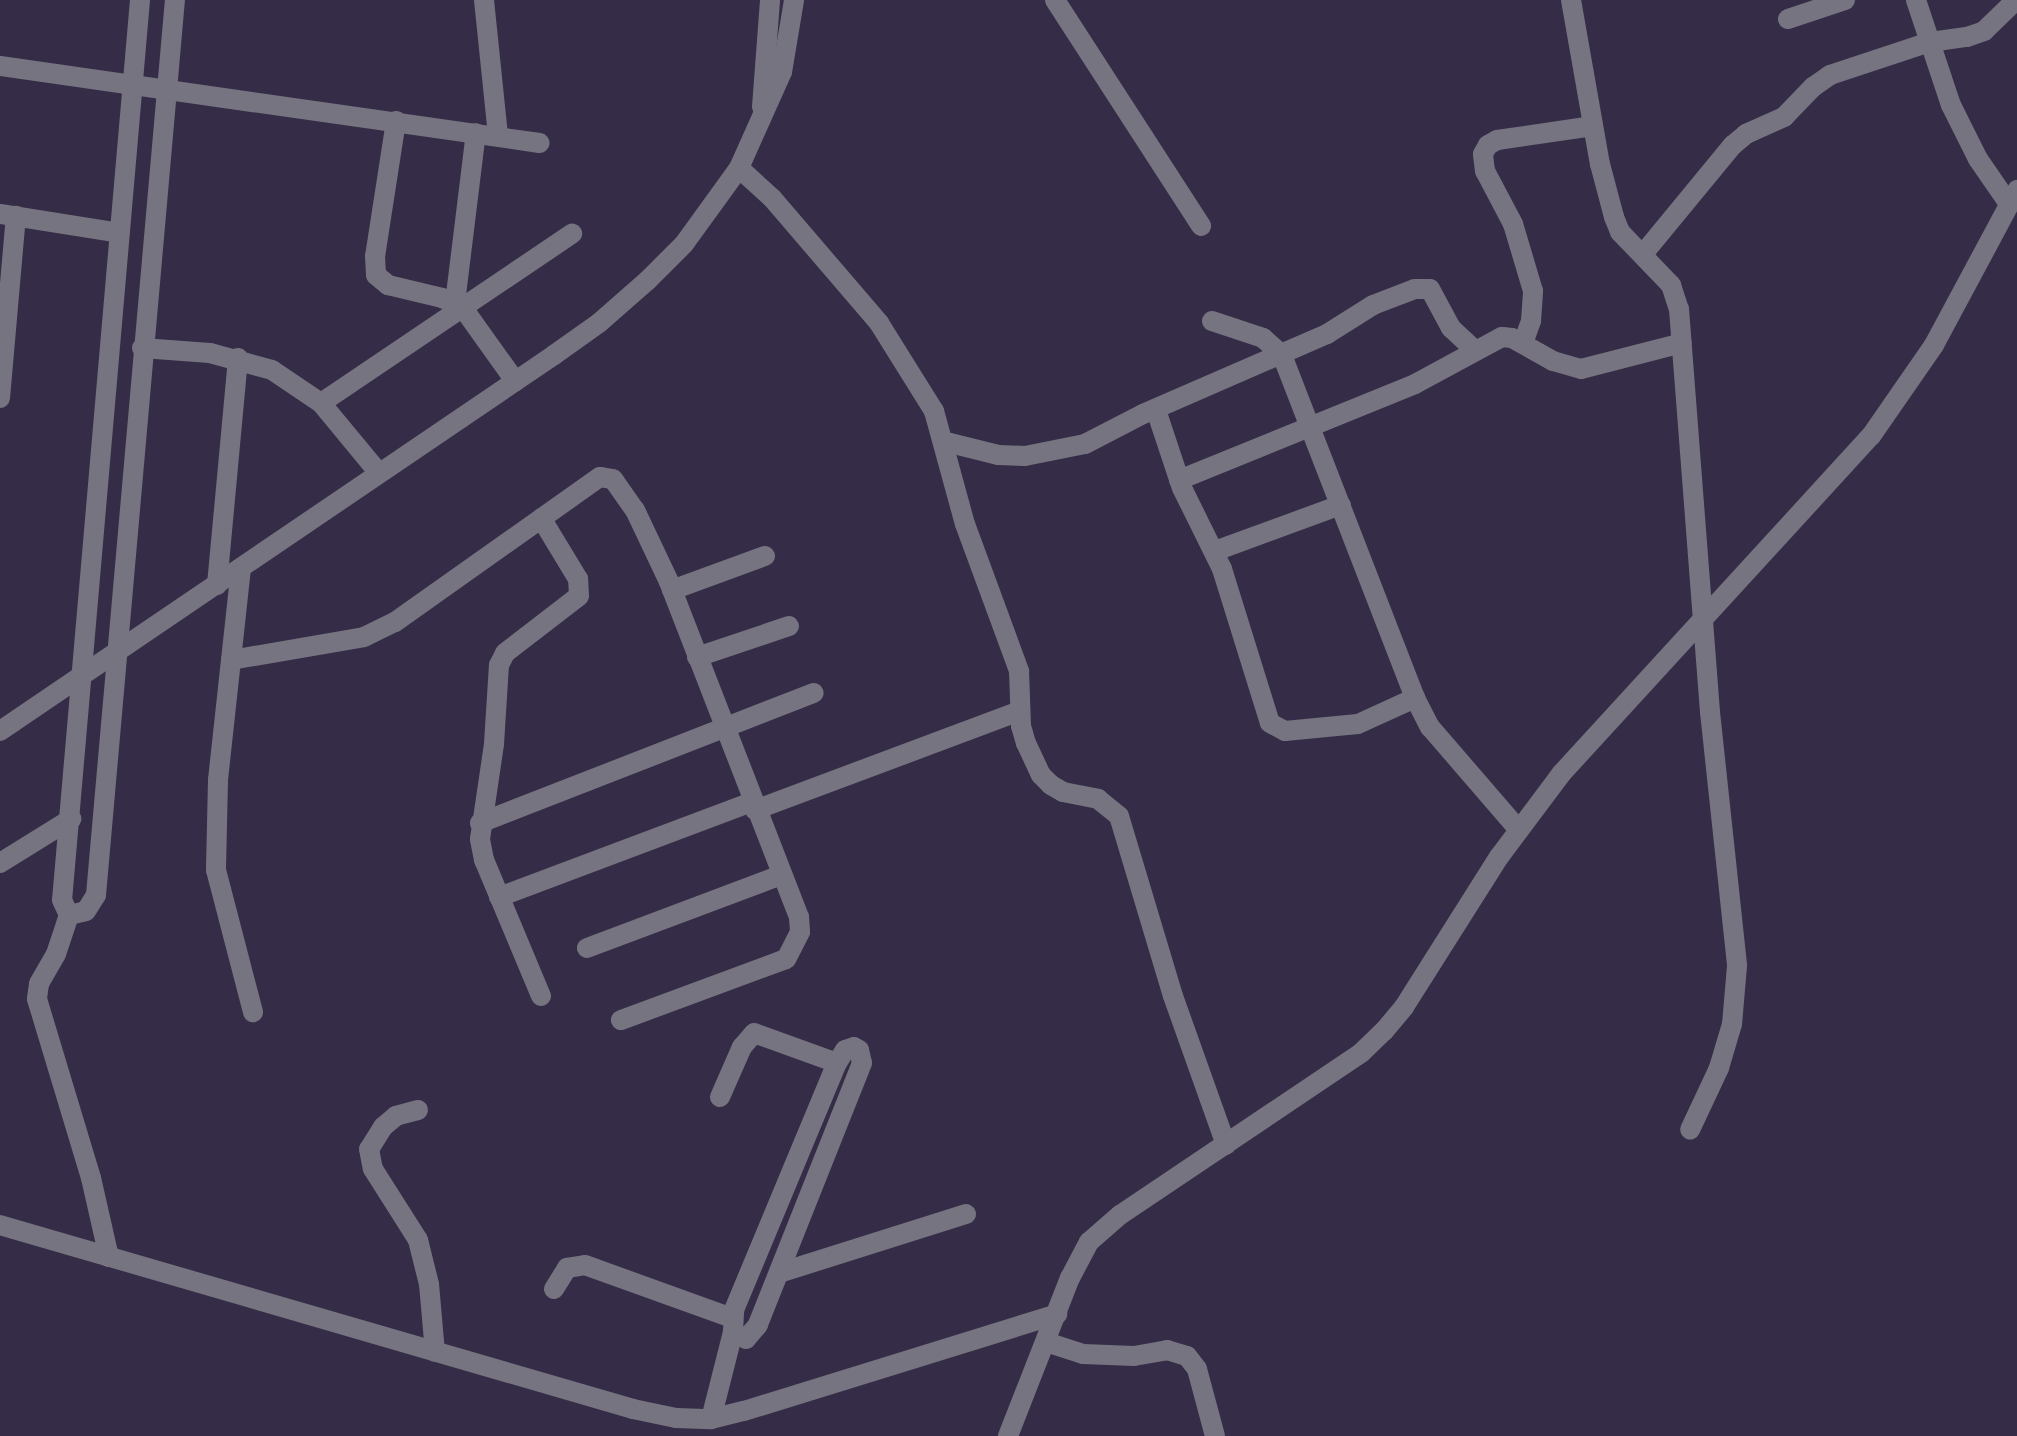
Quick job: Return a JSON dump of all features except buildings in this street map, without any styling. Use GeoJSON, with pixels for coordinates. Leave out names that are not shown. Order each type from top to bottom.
{"type":"FeatureCollection","features":[{"type":"Feature","properties":{"kind":"street"},"geometry":{"type":"LineString","coordinates":[[109,1257],[91,1178],[37,999],[39,984],[56,954],[69,915],[62,900],[84,675],[140,0]]}},
{"type":"Feature","properties":{"kind":"street"},"geometry":{"type":"LineString","coordinates":[[69,915],[86,911],[96,895],[175,0]]}},
{"type":"Feature","properties":{"kind":"street"},"geometry":{"type":"LineString","coordinates":[[484,0],[498,136]]}},
{"type":"Feature","properties":{"kind":"street"},"geometry":{"type":"LineString","coordinates":[[762,111],[770,0]]}},
{"type":"Feature","properties":{"kind":"street"},"geometry":{"type":"LineString","coordinates":[[0,731],[599,323],[647,281],[684,244],[739,168],[782,72],[794,0]]}},
{"type":"Feature","properties":{"kind":"street"},"geometry":{"type":"LineString","coordinates":[[1055,0],[1201,226]]}},
{"type":"Feature","properties":{"kind":"street"},"geometry":{"type":"LineString","coordinates":[[1571,0],[1593,126],[1614,217],[1620,232],[1671,285],[1679,309],[1737,966],[1732,1024],[1719,1068],[1690,1130]]}},
{"type":"Feature","properties":{"kind":"street"},"geometry":{"type":"LineString","coordinates":[[1788,19],[1845,0]]}},
{"type":"Feature","properties":{"kind":"street"},"geometry":{"type":"LineString","coordinates":[[1008,1436],[1079,1257],[1097,1232],[1361,1053],[1384,1031],[1404,1007],[1518,829],[1561,774],[1879,425],[1934,345],[2013,197],[1965,134],[1916,0]]}},
{"type":"Feature","properties":{"kind":"street"},"geometry":{"type":"LineString","coordinates":[[1643,254],[1723,155],[1746,134],[1784,117],[1800,98],[1830,75],[1930,42],[1967,37],[1984,31],[2016,0]]}},
{"type":"Feature","properties":{"kind":"street"},"geometry":{"type":"LineString","coordinates":[[0,66],[165,86],[540,143]]}},
{"type":"Feature","properties":{"kind":"street"},"geometry":{"type":"LineString","coordinates":[[396,121],[375,256],[376,275],[388,285],[459,305],[515,381]]}},
{"type":"Feature","properties":{"kind":"street"},"geometry":{"type":"LineString","coordinates":[[1523,343],[1531,321],[1533,291],[1513,224],[1485,171],[1483,154],[1488,145],[1497,140],[1593,126]]}},
{"type":"Feature","properties":{"kind":"street"},"geometry":{"type":"LineString","coordinates":[[459,305],[476,133]]}},
{"type":"Feature","properties":{"kind":"street"},"geometry":{"type":"LineString","coordinates":[[739,168],[772,198],[879,323],[934,411],[946,442],[965,524],[1019,671],[1021,726],[1033,760],[1051,785],[1063,792],[1098,799],[1119,816],[1173,996],[1226,1145]]}},
{"type":"Feature","properties":{"kind":"street"},"geometry":{"type":"LineString","coordinates":[[0,398],[8,215],[120,233]]}},
{"type":"Feature","properties":{"kind":"street"},"geometry":{"type":"LineString","coordinates":[[1996,229],[2017,232]]}},
{"type":"Feature","properties":{"kind":"street"},"geometry":{"type":"LineString","coordinates":[[321,403],[459,305],[572,234]]}},
{"type":"Feature","properties":{"kind":"street"},"geometry":{"type":"LineString","coordinates":[[946,442],[998,455],[1050,453],[1100,438],[1327,334],[1373,305],[1423,288],[1435,294],[1451,328],[1475,350]]}},
{"type":"Feature","properties":{"kind":"street"},"geometry":{"type":"LineString","coordinates":[[1212,321],[1263,338],[1282,355],[1415,698],[1439,738],[1518,829]]}},
{"type":"Feature","properties":{"kind":"street"},"geometry":{"type":"LineString","coordinates":[[1179,480],[1415,384],[1502,337],[1523,343],[1553,361],[1581,369],[1682,343]]}},
{"type":"Feature","properties":{"kind":"street"},"geometry":{"type":"LineString","coordinates":[[142,348],[238,358],[292,380],[321,403],[379,473]]}},
{"type":"Feature","properties":{"kind":"street"},"geometry":{"type":"LineString","coordinates":[[217,585],[238,358]]}},
{"type":"Feature","properties":{"kind":"street"},"geometry":{"type":"LineString","coordinates":[[1156,410],[1179,480],[1215,551],[1264,712],[1277,729],[1358,724],[1415,698]]}},
{"type":"Feature","properties":{"kind":"street"},"geometry":{"type":"LineString","coordinates":[[231,660],[364,637],[395,622],[600,477],[613,479],[646,530],[672,590],[753,806],[799,917],[800,932],[786,959],[621,1020]]}},
{"type":"Feature","properties":{"kind":"street"},"geometry":{"type":"LineString","coordinates":[[1215,551],[1341,505]]}},
{"type":"Feature","properties":{"kind":"street"},"geometry":{"type":"LineString","coordinates":[[541,518],[578,579],[579,596],[505,653],[499,665],[494,744],[480,823],[484,860],[541,996]]}},
{"type":"Feature","properties":{"kind":"street"},"geometry":{"type":"LineString","coordinates":[[672,590],[765,556]]}},
{"type":"Feature","properties":{"kind":"street"},"geometry":{"type":"LineString","coordinates":[[241,568],[218,780],[216,870],[253,1012]]}},
{"type":"Feature","properties":{"kind":"street"},"geometry":{"type":"LineString","coordinates":[[697,657],[789,626]]}},
{"type":"Feature","properties":{"kind":"street"},"geometry":{"type":"LineString","coordinates":[[480,823],[814,693]]}},
{"type":"Feature","properties":{"kind":"street"},"geometry":{"type":"LineString","coordinates":[[499,897],[1020,711]]}},
{"type":"Feature","properties":{"kind":"street"},"geometry":{"type":"LineString","coordinates":[[0,863],[71,819]]}},
{"type":"Feature","properties":{"kind":"street"},"geometry":{"type":"LineString","coordinates":[[587,948],[781,875]]}},
{"type":"Feature","properties":{"kind":"street"},"geometry":{"type":"LineString","coordinates":[[720,1097],[742,1047],[754,1033],[837,1063]]}},
{"type":"Feature","properties":{"kind":"street"},"geometry":{"type":"LineString","coordinates":[[554,1289],[567,1268],[585,1265],[732,1325],[746,1339],[754,1333],[862,1056],[854,1047],[845,1050],[837,1063],[732,1325],[711,1419]]}},
{"type":"Feature","properties":{"kind":"street"},"geometry":{"type":"LineString","coordinates":[[418,1110],[396,1116],[383,1127],[369,1149],[373,1169],[418,1240],[429,1284],[435,1352]]}},
{"type":"Feature","properties":{"kind":"street"},"geometry":{"type":"LineString","coordinates":[[779,1273],[966,1214]]}},
{"type":"Feature","properties":{"kind":"street"},"geometry":{"type":"LineString","coordinates":[[0,1225],[633,1409],[676,1418],[711,1419],[1057,1314]]}},
{"type":"Feature","properties":{"kind":"street"},"geometry":{"type":"LineString","coordinates":[[1046,1342],[1083,1354],[1134,1356],[1167,1350],[1187,1356],[1197,1369],[1215,1436]]}}]}
